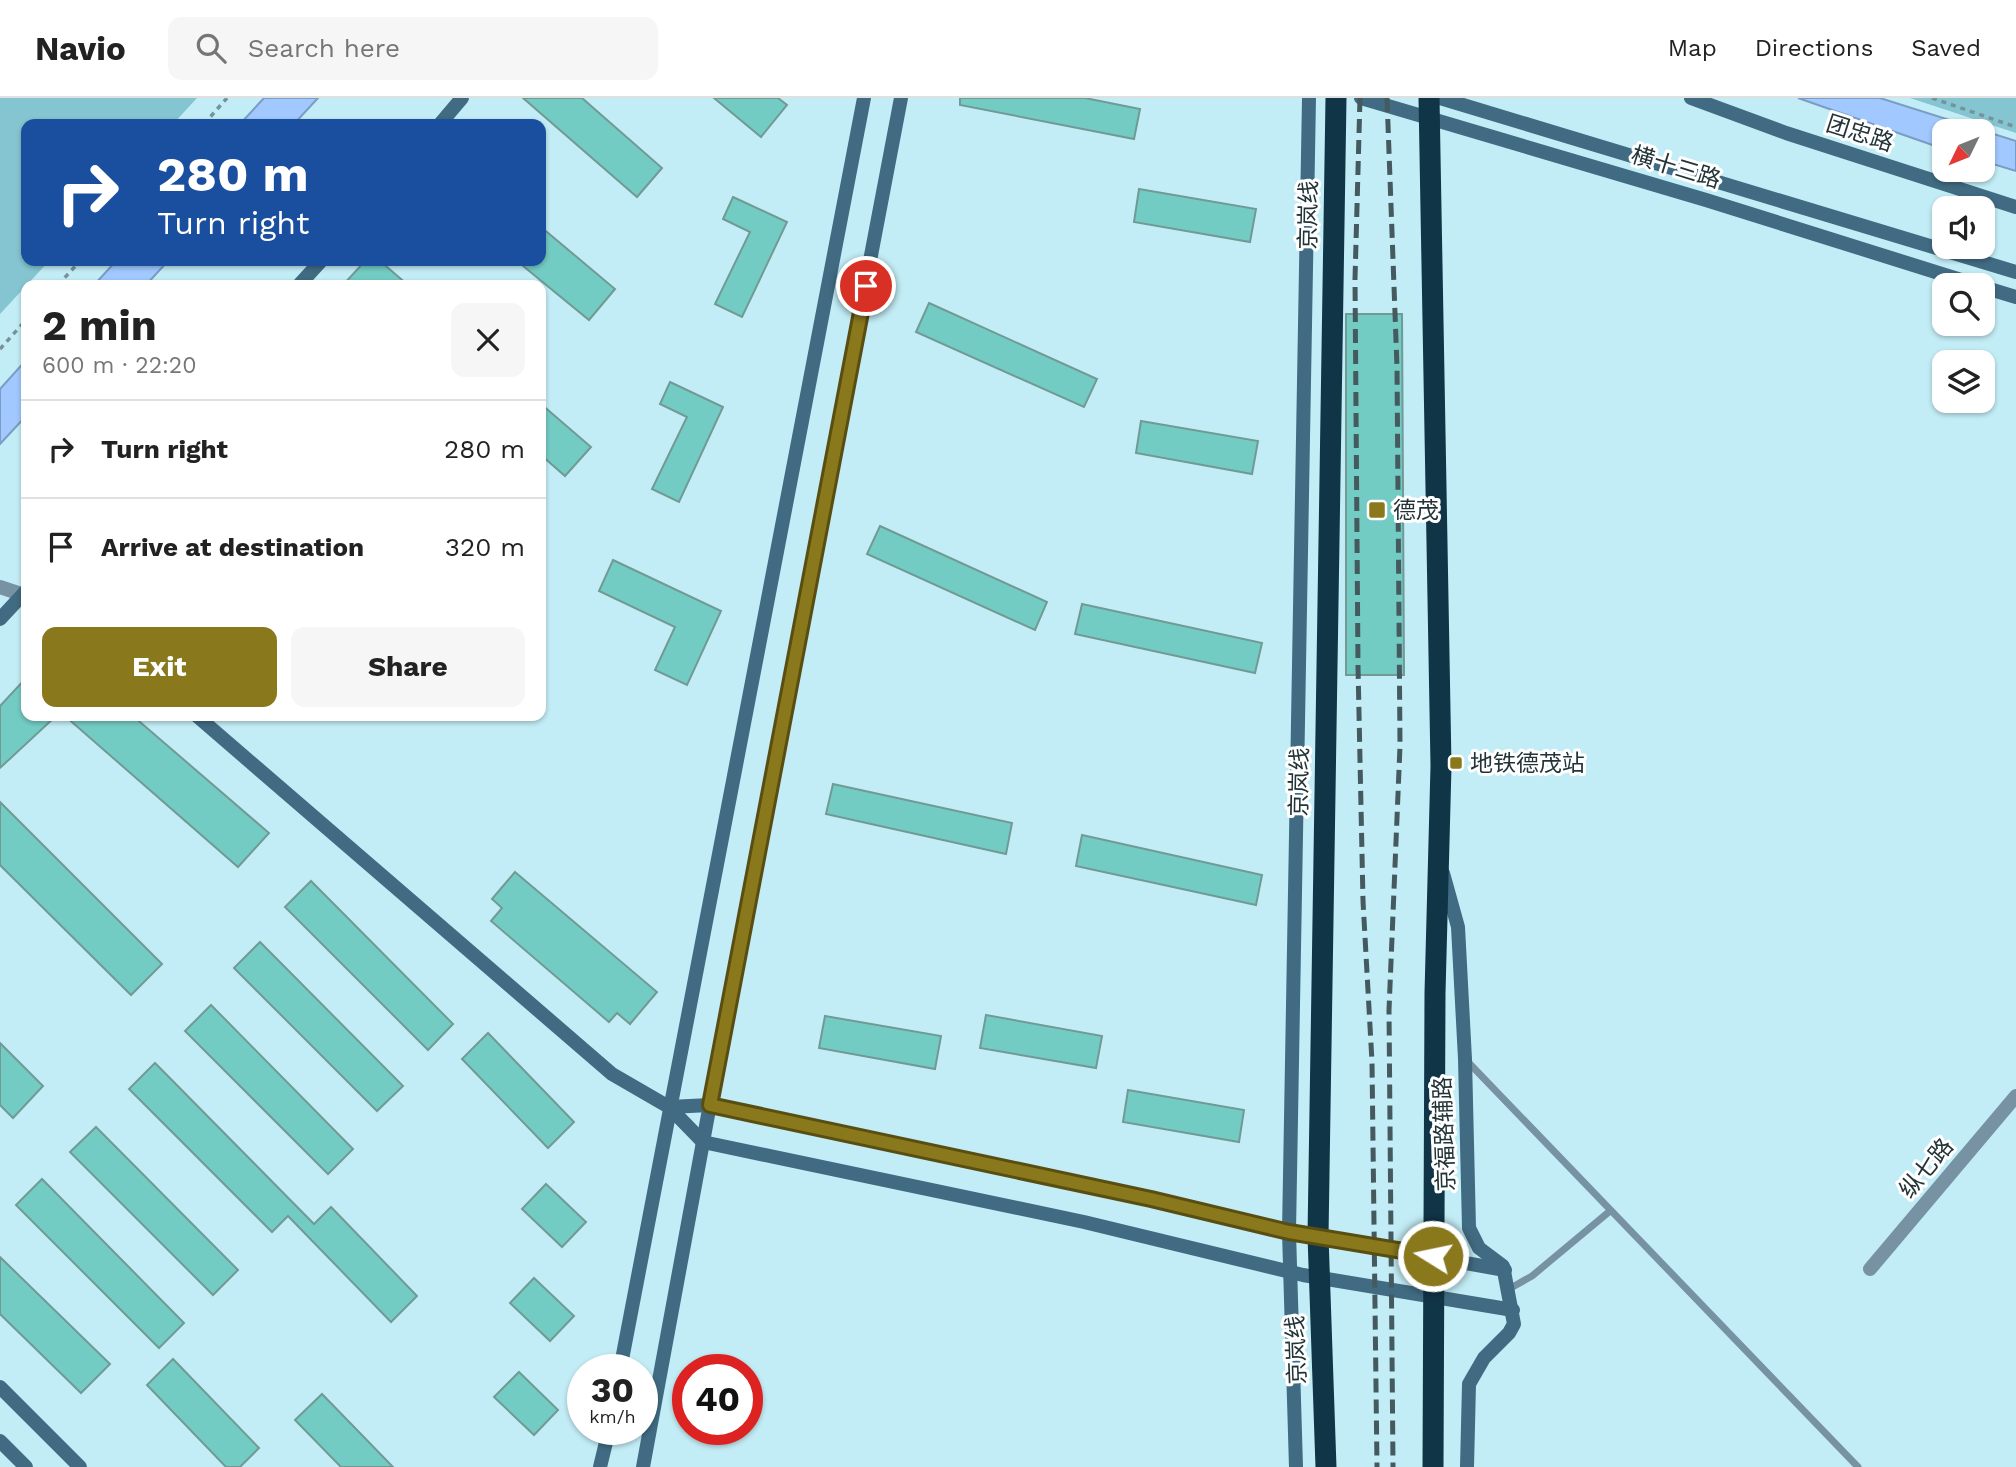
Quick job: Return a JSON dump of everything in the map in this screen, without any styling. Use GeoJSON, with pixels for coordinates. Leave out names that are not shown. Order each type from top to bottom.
{"type":"FeatureCollection","features":[{"type":"Feature","properties":{"kind":"highway","name":"京岚线"},"geometry":{"type":"LineString","coordinates":[[1326,1467],[1318,1236],[1336,98]]}},
{"type":"Feature","properties":{"kind":"highway"},"geometry":{"type":"LineString","coordinates":[[1429,107],[1440,738],[1433,1467]]}},
{"type":"Feature","properties":{"kind":"street"},"geometry":{"type":"LineString","coordinates":[[443,119],[462,98]]}},
{"type":"Feature","properties":{"kind":"street"},"geometry":{"type":"LineString","coordinates":[[623,1354],[864,98]]}},
{"type":"Feature","properties":{"kind":"street"},"geometry":{"type":"LineString","coordinates":[[643,1467],[901,98]]}},
{"type":"Feature","properties":{"kind":"street"},"geometry":{"type":"LineString","coordinates":[[1296,1467],[1289,1232],[1309,98]]}},
{"type":"Feature","properties":{"kind":"street","name":"横十三路"},"geometry":{"type":"LineString","coordinates":[[1361,98],[1429,107],[1706,200],[1939,273]]}},
{"type":"Feature","properties":{"kind":"street","name":"横十三路"},"geometry":{"type":"LineString","coordinates":[[1440,98],[2016,272]]}},
{"type":"Feature","properties":{"kind":"street","name":"团忠路"},"geometry":{"type":"LineString","coordinates":[[1691,98],[1786,133],[2016,207]]}},
{"type":"Feature","properties":{"kind":"street"},"geometry":{"type":"LineString","coordinates":[[1429,107],[1456,101]]}},
{"type":"Feature","properties":{"kind":"street"},"geometry":{"type":"LineString","coordinates":[[304,280],[316,266]]}},
{"type":"Feature","properties":{"kind":"street"},"geometry":{"type":"LineString","coordinates":[[1995,291],[2016,297]]}},
{"type":"Feature","properties":{"kind":"street"},"geometry":{"type":"LineString","coordinates":[[0,587],[21,592]]}},
{"type":"Feature","properties":{"kind":"street"},"geometry":{"type":"LineString","coordinates":[[0,619],[21,596]]}},
{"type":"Feature","properties":{"kind":"street"},"geometry":{"type":"LineString","coordinates":[[203,721],[612,1074],[669,1107],[703,1142],[1084,1222],[1320,1279],[1513,1310]]}},
{"type":"Feature","properties":{"kind":"street","name":"京福路辅路"},"geometry":{"type":"LineString","coordinates":[[1438,855],[1458,927],[1470,1232],[1481,1251],[1505,1269]]}},
{"type":"Feature","properties":{"kind":"street","name":"纵七路"},"geometry":{"type":"LineString","coordinates":[[1870,1269],[2016,1096]]}},
{"type":"Feature","properties":{"kind":"street"},"geometry":{"type":"LineString","coordinates":[[669,1107],[710,1105],[1151,1199],[1289,1232],[1505,1269],[1514,1319],[1512,1329],[1484,1358],[1469,1384],[1467,1467]]}},
{"type":"Feature","properties":{"kind":"street"},"geometry":{"type":"LineString","coordinates":[[0,1387],[80,1467]]}},
{"type":"Feature","properties":{"kind":"street"},"geometry":{"type":"LineString","coordinates":[[0,1441],[26,1467]]}},
{"type":"Feature","properties":{"kind":"street"},"geometry":{"type":"LineString","coordinates":[[600,1467],[605,1445]]}},
{"type":"Feature","properties":{"kind":"lane"},"geometry":{"type":"LineString","coordinates":[[1465,1059],[1858,1467]]}},
{"type":"Feature","properties":{"kind":"lane"},"geometry":{"type":"LineString","coordinates":[[1509,1289],[1532,1276],[1610,1211]]}},
{"type":"Feature","properties":{"kind":"path"},"geometry":{"type":"LineString","coordinates":[[208,119],[227,98]]}},
{"type":"Feature","properties":{"kind":"path"},"geometry":{"type":"LineString","coordinates":[[1932,98],[2016,127]]}},
{"type":"Feature","properties":{"kind":"path"},"geometry":{"type":"LineString","coordinates":[[63,280],[75,266]]}},
{"type":"Feature","properties":{"kind":"path"},"geometry":{"type":"LineString","coordinates":[[0,349],[21,326]]}},
{"type":"Feature","properties":{"kind":"shaded area"},"geometry":{"type":"Polygon","coordinates":[[[0,98],[197,98],[178,119],[21,119],[21,266],[44,266],[31,280],[21,280],[21,291],[0,314],[0,98]]]}},
{"type":"Feature","properties":{"kind":"shaded area"},"geometry":{"type":"Polygon","coordinates":[[[264,98],[318,98],[299,119],[245,119],[264,98]]]}},
{"type":"Feature","properties":{"kind":"shaded area"},"geometry":{"type":"Polygon","coordinates":[[[1798,98],[1880,98],[1946,119],[1932,119],[1932,145],[1798,98]]]}},
{"type":"Feature","properties":{"kind":"shaded area"},"geometry":{"type":"Polygon","coordinates":[[[1910,98],[2016,98],[2016,133],[1995,126],[1995,119],[1974,119],[1910,98]]]}},
{"type":"Feature","properties":{"kind":"shaded area"},"geometry":{"type":"Polygon","coordinates":[[[1995,134],[2016,141],[2016,171],[1995,165],[1995,134]]]}},
{"type":"Feature","properties":{"kind":"shaded area"},"geometry":{"type":"Polygon","coordinates":[[[111,266],[163,266],[151,280],[99,280],[111,266]]]}},
{"type":"Feature","properties":{"kind":"shaded area"},"geometry":{"type":"Polygon","coordinates":[[[21,366],[21,421],[0,444],[0,389],[21,366]]]}},
{"type":"Feature","properties":{"kind":"building"},"geometry":{"type":"Polygon","coordinates":[[[523,98],[582,98],[662,168],[637,197],[523,98]]]}},
{"type":"Feature","properties":{"kind":"building"},"geometry":{"type":"Polygon","coordinates":[[[714,98],[778,98],[787,105],[761,137],[714,98]]]}},
{"type":"Feature","properties":{"kind":"building"},"geometry":{"type":"Polygon","coordinates":[[[960,98],[1085,98],[1140,109],[1134,139],[960,105],[960,98]]]}},
{"type":"Feature","properties":{"kind":"building"},"geometry":{"type":"Polygon","coordinates":[[[1139,189],[1256,209],[1250,242],[1134,222],[1139,189]]]}},
{"type":"Feature","properties":{"kind":"building"},"geometry":{"type":"Polygon","coordinates":[[[733,197],[787,222],[742,317],[715,304],[750,232],[723,219],[733,197]]]}},
{"type":"Feature","properties":{"kind":"building"},"geometry":{"type":"Polygon","coordinates":[[[546,231],[615,289],[589,320],[546,285],[546,280],[540,280],[523,266],[546,266],[546,231]]]}},
{"type":"Feature","properties":{"kind":"building"},"geometry":{"type":"Polygon","coordinates":[[[360,266],[386,266],[402,280],[348,280],[360,266]]]}},
{"type":"Feature","properties":{"kind":"building"},"geometry":{"type":"Polygon","coordinates":[[[929,303],[1097,379],[1084,407],[916,332],[929,303]]]}},
{"type":"Feature","properties":{"kind":"building","name":"德茂"},"geometry":{"type":"Polygon","coordinates":[[[1346,314],[1402,314],[1404,675],[1346,675],[1346,314]]]}},
{"type":"Feature","properties":{"kind":"building"},"geometry":{"type":"Polygon","coordinates":[[[670,382],[723,407],[679,502],[652,489],[687,417],[660,404],[670,382]]]}},
{"type":"Feature","properties":{"kind":"building"},"geometry":{"type":"Polygon","coordinates":[[[546,408],[591,447],[565,476],[546,459],[546,408]]]}},
{"type":"Feature","properties":{"kind":"building"},"geometry":{"type":"Polygon","coordinates":[[[1141,421],[1258,441],[1252,474],[1136,453],[1141,421]]]}},
{"type":"Feature","properties":{"kind":"building"},"geometry":{"type":"Polygon","coordinates":[[[880,526],[1047,602],[1035,630],[867,554],[880,526]]]}},
{"type":"Feature","properties":{"kind":"building"},"geometry":{"type":"Polygon","coordinates":[[[613,560],[721,611],[687,685],[655,670],[675,627],[599,591],[613,560]]]}},
{"type":"Feature","properties":{"kind":"building"},"geometry":{"type":"Polygon","coordinates":[[[1082,604],[1262,643],[1255,673],[1075,634],[1082,604]]]}},
{"type":"Feature","properties":{"kind":"building"},"geometry":{"type":"Polygon","coordinates":[[[21,683],[21,721],[51,721],[0,768],[0,706],[21,683]]]}},
{"type":"Feature","properties":{"kind":"building"},"geometry":{"type":"Polygon","coordinates":[[[71,721],[139,721],[269,833],[238,867],[71,721]]]}},
{"type":"Feature","properties":{"kind":"building"},"geometry":{"type":"Polygon","coordinates":[[[833,784],[1012,823],[1006,854],[826,814],[833,784]]]}},
{"type":"Feature","properties":{"kind":"building"},"geometry":{"type":"Polygon","coordinates":[[[0,802],[162,964],[131,995],[0,865],[0,802]]]}},
{"type":"Feature","properties":{"kind":"building"},"geometry":{"type":"Polygon","coordinates":[[[1082,835],[1262,875],[1256,905],[1076,866],[1082,835]]]}},
{"type":"Feature","properties":{"kind":"building"},"geometry":{"type":"Polygon","coordinates":[[[515,872],[657,992],[630,1024],[617,1013],[609,1022],[491,921],[502,908],[492,899],[515,872]]]}},
{"type":"Feature","properties":{"kind":"building"},"geometry":{"type":"Polygon","coordinates":[[[311,881],[453,1024],[428,1050],[285,907],[311,881]]]}},
{"type":"Feature","properties":{"kind":"building"},"geometry":{"type":"Polygon","coordinates":[[[260,942],[403,1086],[377,1111],[234,968],[260,942]]]}},
{"type":"Feature","properties":{"kind":"building"},"geometry":{"type":"Polygon","coordinates":[[[211,1005],[353,1149],[328,1174],[185,1031],[211,1005]]]}},
{"type":"Feature","properties":{"kind":"building"},"geometry":{"type":"Polygon","coordinates":[[[986,1015],[1102,1036],[1096,1068],[980,1048],[986,1015]]]}},
{"type":"Feature","properties":{"kind":"building"},"geometry":{"type":"Polygon","coordinates":[[[825,1016],[941,1036],[935,1069],[819,1048],[825,1016]]]}},
{"type":"Feature","properties":{"kind":"building"},"geometry":{"type":"Polygon","coordinates":[[[488,1033],[574,1122],[548,1148],[462,1059],[488,1033]]]}},
{"type":"Feature","properties":{"kind":"building"},"geometry":{"type":"Polygon","coordinates":[[[0,1043],[43,1086],[13,1118],[0,1105],[0,1043]]]}},
{"type":"Feature","properties":{"kind":"building"},"geometry":{"type":"Polygon","coordinates":[[[155,1063],[314,1224],[331,1207],[417,1296],[391,1322],[288,1216],[272,1232],[129,1089],[155,1063]]]}},
{"type":"Feature","properties":{"kind":"building"},"geometry":{"type":"Polygon","coordinates":[[[1128,1090],[1244,1110],[1239,1142],[1123,1122],[1128,1090]]]}},
{"type":"Feature","properties":{"kind":"building"},"geometry":{"type":"Polygon","coordinates":[[[96,1127],[238,1270],[213,1295],[70,1152],[96,1127]]]}},
{"type":"Feature","properties":{"kind":"building"},"geometry":{"type":"Polygon","coordinates":[[[42,1179],[184,1323],[159,1348],[16,1205],[42,1179]]]}},
{"type":"Feature","properties":{"kind":"building"},"geometry":{"type":"Polygon","coordinates":[[[546,1184],[586,1222],[562,1247],[522,1209],[546,1184]]]}},
{"type":"Feature","properties":{"kind":"building"},"geometry":{"type":"Polygon","coordinates":[[[0,1257],[110,1364],[81,1393],[0,1314],[0,1257]]]}},
{"type":"Feature","properties":{"kind":"building"},"geometry":{"type":"Polygon","coordinates":[[[534,1278],[574,1316],[550,1341],[510,1303],[534,1278]]]}},
{"type":"Feature","properties":{"kind":"building"},"geometry":{"type":"Polygon","coordinates":[[[173,1359],[259,1448],[240,1467],[226,1467],[147,1385],[173,1359]]]}},
{"type":"Feature","properties":{"kind":"building"},"geometry":{"type":"Polygon","coordinates":[[[519,1372],[558,1410],[534,1435],[494,1397],[519,1372]]]}},
{"type":"Feature","properties":{"kind":"building"},"geometry":{"type":"Polygon","coordinates":[[[322,1394],[393,1467],[341,1467],[295,1420],[322,1394]]]}},
{"type":"Feature","properties":{"kind":"railway"},"geometry":{"type":"LineString","coordinates":[[1360,98],[1355,279],[1358,666],[1363,901],[1372,1062],[1377,1467]]}},
{"type":"Feature","properties":{"kind":"railway"},"geometry":{"type":"LineString","coordinates":[[1387,98],[1397,367],[1400,746],[1389,1010],[1393,1467]]}},
{"type":"Feature","properties":{"kind":"place","name":"德茂"},"geometry":{"type":"Point","coordinates":[1377,510]}},
{"type":"Feature","properties":{"kind":"place","name":"地铁德茂站"},"geometry":{"type":"Point","coordinates":[1456,763]}},
{"type":"Feature","properties":{"kind":"route"},"geometry":{"type":"LineString","coordinates":[[866,286],[710,1105],[1151,1199],[1289,1232],[1433,1256]]}}]}
